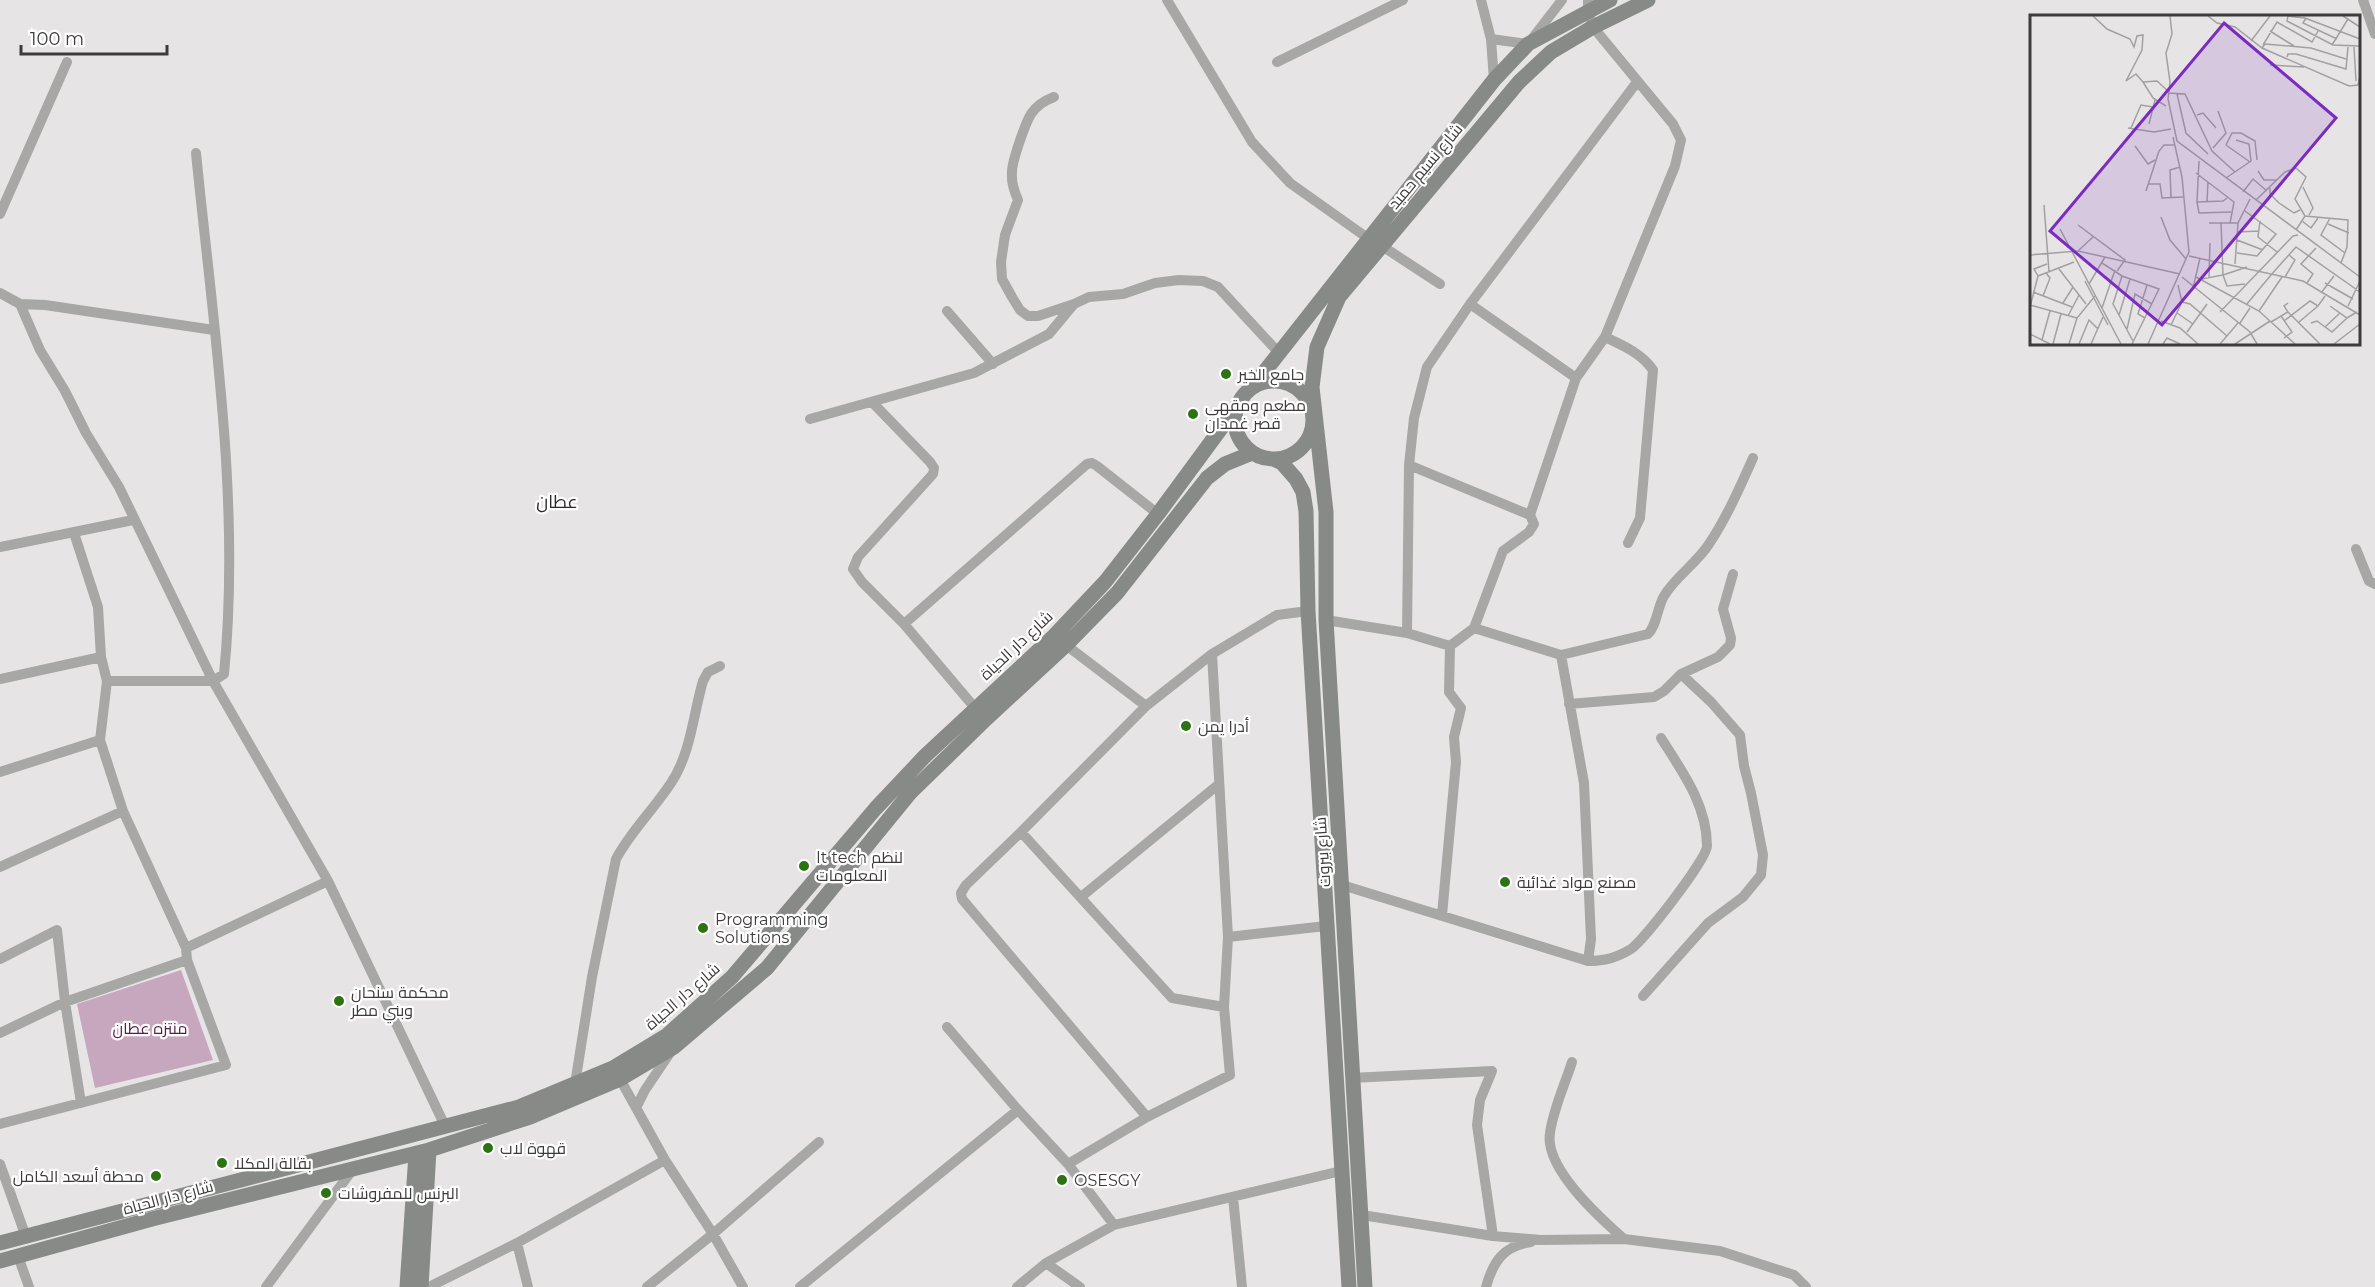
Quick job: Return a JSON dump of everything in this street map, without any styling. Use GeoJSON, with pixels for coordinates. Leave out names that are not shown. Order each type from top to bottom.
{"type":"FeatureCollection","features":[{"type":"Feature","properties":{"kind":"main road","name":"شارع نسيم حميد"},"geometry":{"type":"LineString","coordinates":[[1254,385],[1278,352],[1519,82],[1551,52],[1648,0]]}},
{"type":"Feature","properties":{"kind":"main road","name":"شارع نسيم حميد"},"geometry":{"type":"LineString","coordinates":[[1314,415],[1312,387],[1317,347],[1339,297],[1376,242],[1494,80],[1528,44],[1588,6],[1607,1]]}},
{"type":"Feature","properties":{"kind":"main road"},"geometry":{"type":"LineString","coordinates":[[1279,380],[1292,384],[1302,392],[1314,415],[1307,441],[1298,451],[1286,457],[1273,459],[1252,453],[1243,444],[1234,421],[1236,408],[1246,391],[1266,381],[1279,380]]}},
{"type":"Feature","properties":{"kind":"main road","name":"شارع دار الحياة"},"geometry":{"type":"LineString","coordinates":[[0,1261],[150,1212],[446,1128],[530,1117],[620,1079],[674,1047],[767,968],[910,793],[1060,641],[1236,408]]}},
{"type":"Feature","properties":{"kind":"main road","name":"شارع بيروت"},"geometry":{"type":"LineString","coordinates":[[1314,415],[1326,503],[1326,620],[1332,867],[1326,926],[1349,1287]]}},
{"type":"Feature","properties":{"kind":"main road","name":"شارع دار الحياة"},"geometry":{"type":"LineString","coordinates":[[0,1243],[423,1152],[519,1107],[613,1068],[640,1053],[666,1036],[732,978],[876,808],[925,756],[975,708],[1117,593],[1207,478],[1225,464],[1252,453]]}},
{"type":"Feature","properties":{"kind":"main road","name":"شارع بيروت"},"geometry":{"type":"LineString","coordinates":[[1273,459],[1282,463],[1296,479],[1303,492],[1306,511],[1308,611],[1332,867],[1342,885],[1351,1078],[1362,1215],[1365,1287]]}},
{"type":"Feature","properties":{"kind":"main road"},"geometry":{"type":"LineString","coordinates":[[407,1287],[423,1152]]}},
{"type":"Feature","properties":{"kind":"main road"},"geometry":{"type":"LineString","coordinates":[[421,1287],[423,1152]]}},
{"type":"Feature","properties":{"kind":"street"},"geometry":{"type":"LineString","coordinates":[[1167,0],[1252,142],[1290,183],[1440,284]]}},
{"type":"Feature","properties":{"kind":"street"},"geometry":{"type":"LineString","coordinates":[[1277,62],[1402,0]]}},
{"type":"Feature","properties":{"kind":"street"},"geometry":{"type":"LineString","coordinates":[[1481,0],[1491,39],[1494,80]]}},
{"type":"Feature","properties":{"kind":"street"},"geometry":{"type":"LineString","coordinates":[[1491,39],[1528,44],[1562,0]]}},
{"type":"Feature","properties":{"kind":"street"},"geometry":{"type":"LineString","coordinates":[[2363,0],[2375,33]]}},
{"type":"Feature","properties":{"kind":"street"},"geometry":{"type":"LineString","coordinates":[[1600,24],[1607,1]]}},
{"type":"Feature","properties":{"kind":"street"},"geometry":{"type":"LineString","coordinates":[[1450,646],[1474,627],[1503,551],[1529,532],[1534,524],[1530,515],[1576,378],[1605,337],[1675,166],[1681,140],[1673,124],[1637,82],[1588,6]]}},
{"type":"Feature","properties":{"kind":"street"},"geometry":{"type":"LineString","coordinates":[[0,214],[67,62]]}},
{"type":"Feature","properties":{"kind":"street"},"geometry":{"type":"LineString","coordinates":[[1407,633],[1409,465],[1414,418],[1427,367],[1470,304],[1637,82]]}},
{"type":"Feature","properties":{"kind":"street"},"geometry":{"type":"LineString","coordinates":[[1054,97],[1046,100],[1032,113],[1011,170],[1013,188],[1018,200],[1005,235],[1001,262],[1002,279],[1020,310],[1028,316],[1038,316],[1089,297],[1123,294],[1155,283],[1179,280],[1203,281],[1218,287],[1278,352]]}},
{"type":"Feature","properties":{"kind":"street"},"geometry":{"type":"LineString","coordinates":[[107,681],[213,681],[224,674],[228,627],[226,472],[196,153]]}},
{"type":"Feature","properties":{"kind":"street"},"geometry":{"type":"LineString","coordinates":[[0,293],[20,304],[45,305],[214,330]]}},
{"type":"Feature","properties":{"kind":"street"},"geometry":{"type":"LineString","coordinates":[[20,304],[40,350],[118,487],[213,681],[328,881],[446,1128]]}},
{"type":"Feature","properties":{"kind":"street"},"geometry":{"type":"LineString","coordinates":[[810,419],[974,373],[1050,334],[1074,304]]}},
{"type":"Feature","properties":{"kind":"street"},"geometry":{"type":"LineString","coordinates":[[1470,304],[1576,378]]}},
{"type":"Feature","properties":{"kind":"street"},"geometry":{"type":"LineString","coordinates":[[947,311],[993,364]]}},
{"type":"Feature","properties":{"kind":"street"},"geometry":{"type":"LineString","coordinates":[[1605,337],[1633,350],[1646,360],[1653,370],[1640,518],[1628,543]]}},
{"type":"Feature","properties":{"kind":"street"},"geometry":{"type":"LineString","coordinates":[[873,403],[934,468],[933,474],[858,557],[853,569],[862,582],[904,624],[975,708]]}},
{"type":"Feature","properties":{"kind":"street"},"geometry":{"type":"LineString","coordinates":[[1474,627],[1561,655],[1648,634],[1654,627],[1655,617],[1665,595],[1708,546],[1727,515],[1753,458]]}},
{"type":"Feature","properties":{"kind":"street"},"geometry":{"type":"LineString","coordinates":[[904,624],[1087,464],[1092,463],[1098,466],[1158,514]]}},
{"type":"Feature","properties":{"kind":"street"},"geometry":{"type":"LineString","coordinates":[[1409,465],[1530,515]]}},
{"type":"Feature","properties":{"kind":"street"},"geometry":{"type":"LineString","coordinates":[[0,547],[133,520]]}},
{"type":"Feature","properties":{"kind":"street"},"geometry":{"type":"LineString","coordinates":[[0,1124],[226,1065],[187,960],[186,948],[123,811],[100,740],[107,681],[101,657],[98,607],[74,533]]}},
{"type":"Feature","properties":{"kind":"street"},"geometry":{"type":"LineString","coordinates":[[2356,549],[2369,581],[2375,584]]}},
{"type":"Feature","properties":{"kind":"street"},"geometry":{"type":"LineString","coordinates":[[1569,704],[1654,697],[1664,691],[1681,674],[1718,657],[1731,645],[1723,609],[1733,574]]}},
{"type":"Feature","properties":{"kind":"street"},"geometry":{"type":"LineString","coordinates":[[1146,1117],[962,899],[961,893],[966,885],[1146,706],[1212,654],[1277,615],[1308,611]]}},
{"type":"Feature","properties":{"kind":"street"},"geometry":{"type":"LineString","coordinates":[[1326,620],[1407,633],[1450,646]]}},
{"type":"Feature","properties":{"kind":"street"},"geometry":{"type":"LineString","coordinates":[[1060,641],[1146,706]]}},
{"type":"Feature","properties":{"kind":"street"},"geometry":{"type":"LineString","coordinates":[[1442,915],[1456,762],[1454,737],[1461,708],[1449,692],[1450,646]]}},
{"type":"Feature","properties":{"kind":"street"},"geometry":{"type":"LineString","coordinates":[[1068,1164],[1146,1117],[1230,1075],[1224,1007],[1228,937],[1212,654]]}},
{"type":"Feature","properties":{"kind":"street"},"geometry":{"type":"LineString","coordinates":[[1561,655],[1584,792],[1591,939],[1588,961]]}},
{"type":"Feature","properties":{"kind":"street"},"geometry":{"type":"LineString","coordinates":[[0,679],[101,657]]}},
{"type":"Feature","properties":{"kind":"street"},"geometry":{"type":"LineString","coordinates":[[574,1084],[592,976],[616,859],[626,841],[672,782],[689,744],[703,681],[708,672],[720,666]]}},
{"type":"Feature","properties":{"kind":"street"},"geometry":{"type":"LineString","coordinates":[[1643,996],[1708,923],[1743,897],[1761,875],[1763,855],[1744,766],[1740,735],[1711,702],[1681,674]]}},
{"type":"Feature","properties":{"kind":"street"},"geometry":{"type":"LineString","coordinates":[[1342,885],[1588,961],[1608,961],[1633,948],[1687,880],[1707,849],[1704,822],[1691,785],[1661,738]]}},
{"type":"Feature","properties":{"kind":"street"},"geometry":{"type":"LineString","coordinates":[[0,772],[100,740]]}},
{"type":"Feature","properties":{"kind":"street"},"geometry":{"type":"LineString","coordinates":[[1082,897],[1219,784]]}},
{"type":"Feature","properties":{"kind":"street"},"geometry":{"type":"LineString","coordinates":[[0,867],[123,811]]}},
{"type":"Feature","properties":{"kind":"street"},"geometry":{"type":"LineString","coordinates":[[1021,832],[1172,998],[1224,1007]]}},
{"type":"Feature","properties":{"kind":"street"},"geometry":{"type":"LineString","coordinates":[[186,948],[328,881]]}},
{"type":"Feature","properties":{"kind":"street"},"geometry":{"type":"LineString","coordinates":[[1228,937],[1326,926]]}},
{"type":"Feature","properties":{"kind":"street"},"geometry":{"type":"LineString","coordinates":[[0,958],[57,930],[65,1002],[81,1103]]}},
{"type":"Feature","properties":{"kind":"street"},"geometry":{"type":"LineString","coordinates":[[0,1033],[65,1002],[187,960]]}},
{"type":"Feature","properties":{"kind":"street"},"geometry":{"type":"LineString","coordinates":[[947,1027],[1068,1164],[1114,1225]]}},
{"type":"Feature","properties":{"kind":"street"},"geometry":{"type":"LineString","coordinates":[[636,1108],[645,1090],[674,1047]]}},
{"type":"Feature","properties":{"kind":"street"},"geometry":{"type":"LineString","coordinates":[[1572,1062],[1549,1133],[1552,1152],[1577,1194],[1624,1239]]}},
{"type":"Feature","properties":{"kind":"street"},"geometry":{"type":"LineString","coordinates":[[1351,1078],[1492,1071],[1480,1100],[1477,1125],[1493,1236]]}},
{"type":"Feature","properties":{"kind":"street"},"geometry":{"type":"LineString","coordinates":[[620,1079],[665,1160],[713,1234],[743,1287]]}},
{"type":"Feature","properties":{"kind":"street"},"geometry":{"type":"LineString","coordinates":[[800,1287],[1018,1110]]}},
{"type":"Feature","properties":{"kind":"street"},"geometry":{"type":"LineString","coordinates":[[646,1287],[713,1234],[819,1142]]}},
{"type":"Feature","properties":{"kind":"street"},"geometry":{"type":"LineString","coordinates":[[429,1287],[517,1243],[665,1160]]}},
{"type":"Feature","properties":{"kind":"street"},"geometry":{"type":"LineString","coordinates":[[0,1164],[26,1237]]}},
{"type":"Feature","properties":{"kind":"street"},"geometry":{"type":"LineString","coordinates":[[266,1287],[354,1168]]}},
{"type":"Feature","properties":{"kind":"street"},"geometry":{"type":"LineString","coordinates":[[1017,1287],[1046,1263],[1114,1225],[1341,1172]]}},
{"type":"Feature","properties":{"kind":"street"},"geometry":{"type":"LineString","coordinates":[[1233,1197],[1242,1287]]}},
{"type":"Feature","properties":{"kind":"street"},"geometry":{"type":"LineString","coordinates":[[1362,1215],[1493,1236],[1541,1240],[1624,1239],[1720,1251],[1794,1275],[1806,1287]]}},
{"type":"Feature","properties":{"kind":"street"},"geometry":{"type":"LineString","coordinates":[[1486,1287],[1496,1260],[1508,1250],[1523,1243],[1541,1240]]}},
{"type":"Feature","properties":{"kind":"street"},"geometry":{"type":"LineString","coordinates":[[517,1243],[528,1287]]}},
{"type":"Feature","properties":{"kind":"street"},"geometry":{"type":"LineString","coordinates":[[18,1256],[29,1287]]}},
{"type":"Feature","properties":{"kind":"street"},"geometry":{"type":"LineString","coordinates":[[1046,1263],[1080,1287]]}},
{"type":"Feature","properties":{"kind":"green space","name":"منتزه عطان"},"geometry":{"type":"Polygon","coordinates":[[[181,970],[213,1060],[95,1088],[77,1004],[181,970]]]}},
{"type":"Feature","properties":{"kind":"place","name":"جامع الخير"},"geometry":{"type":"Point","coordinates":[1226,374]}},
{"type":"Feature","properties":{"kind":"place","name":"مطعم ومقهى قصر غمدان"},"geometry":{"type":"Point","coordinates":[1193,414]}},
{"type":"Feature","properties":{"kind":"place","name":"أدرا يمن"},"geometry":{"type":"Point","coordinates":[1186,726]}},
{"type":"Feature","properties":{"kind":"place","name":"It tech لنظم المعلومات"},"geometry":{"type":"Point","coordinates":[804,866]}},
{"type":"Feature","properties":{"kind":"place","name":"مصنع مواد غذائية"},"geometry":{"type":"Point","coordinates":[1505,882]}},
{"type":"Feature","properties":{"kind":"place","name":"Programming Solutions"},"geometry":{"type":"Point","coordinates":[703,928]}},
{"type":"Feature","properties":{"kind":"place","name":"محكمة سنحان وبني مطر"},"geometry":{"type":"Point","coordinates":[339,1001]}},
{"type":"Feature","properties":{"kind":"place","name":"قهوة لاب"},"geometry":{"type":"Point","coordinates":[488,1148]}},
{"type":"Feature","properties":{"kind":"place","name":"بقالة المكلا"},"geometry":{"type":"Point","coordinates":[222,1163]}},
{"type":"Feature","properties":{"kind":"place","name":"محطة أسعد الكامل"},"geometry":{"type":"Point","coordinates":[156,1176]}},
{"type":"Feature","properties":{"kind":"place","name":"OSESGY"},"geometry":{"type":"Point","coordinates":[1062,1180]}},
{"type":"Feature","properties":{"kind":"place","name":"البرنس للمفروشات"},"geometry":{"type":"Point","coordinates":[326,1193]}},
{"type":"Feature","properties":{"kind":"district","name":"عطان"},"geometry":{"type":"Point","coordinates":[557,502]}}]}
